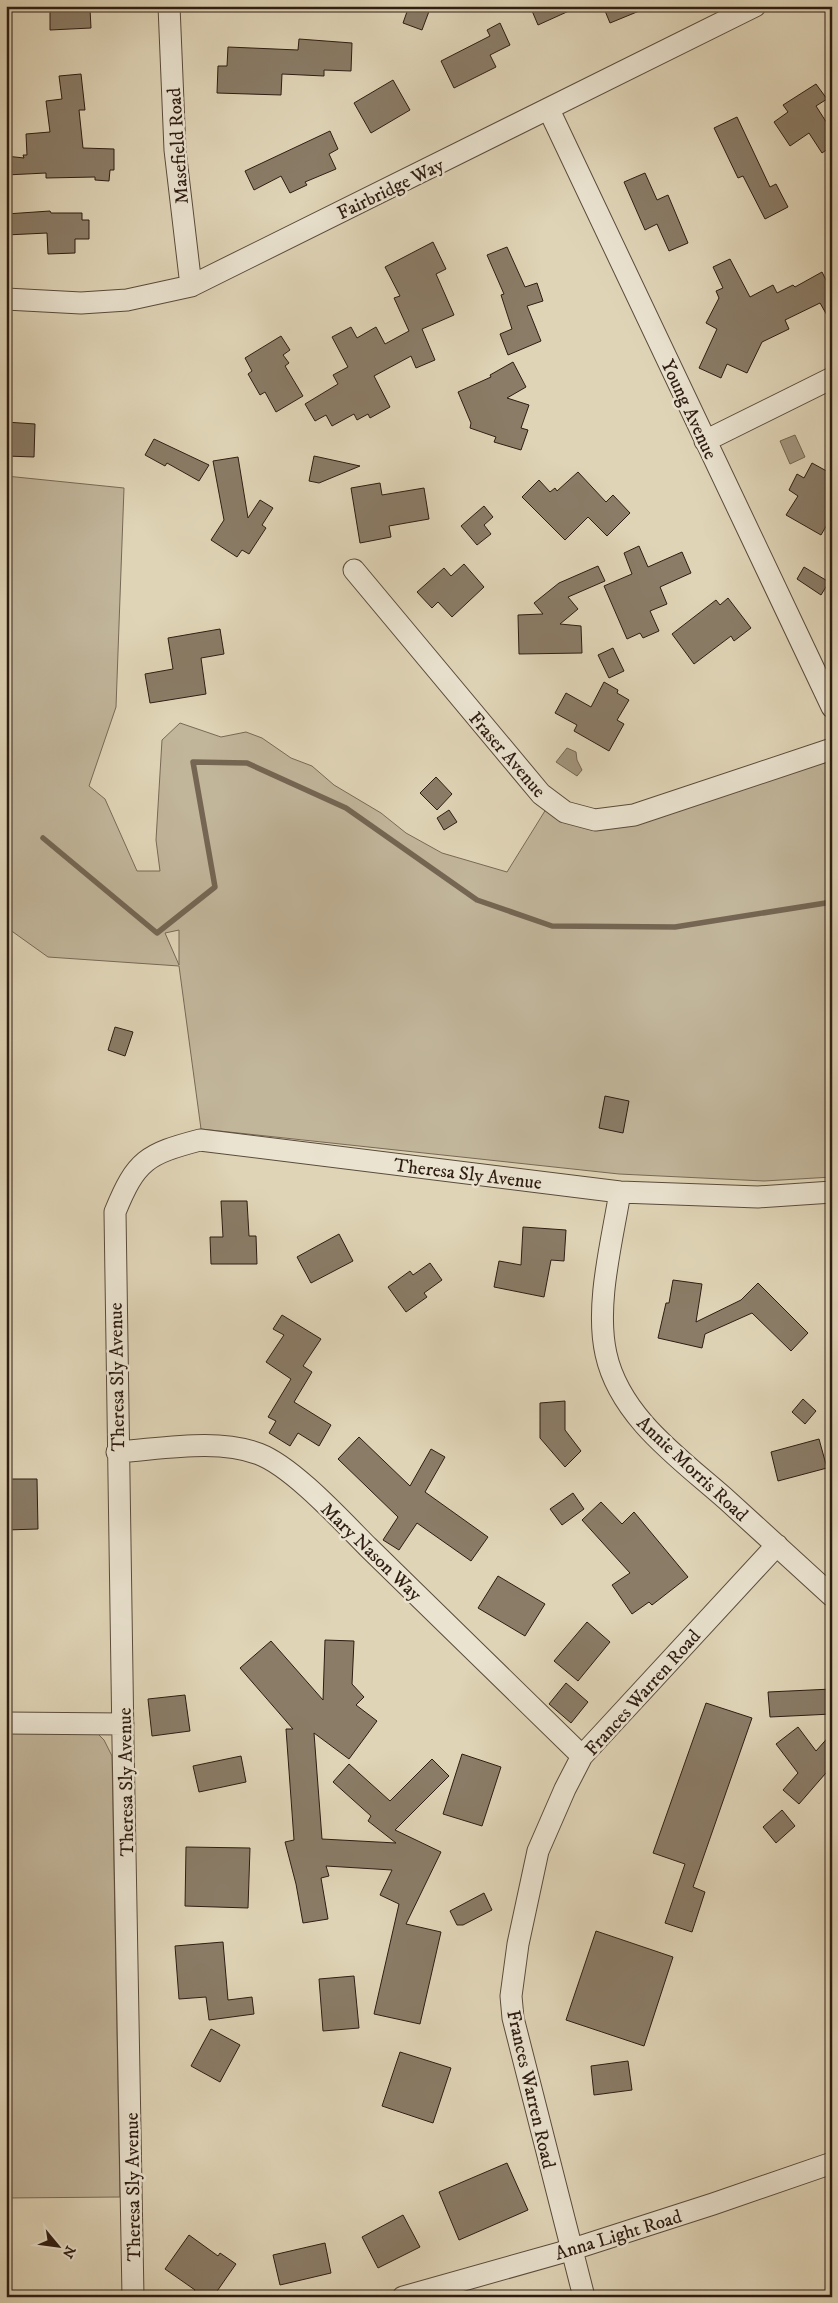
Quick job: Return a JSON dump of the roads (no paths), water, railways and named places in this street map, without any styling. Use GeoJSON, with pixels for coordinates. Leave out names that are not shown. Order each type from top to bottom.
{"type":"FeatureCollection","features":[{"type":"Feature","properties":{"kind":"street","name":"Masefield Road"},"geometry":{"type":"LineString","coordinates":[[169,6],[174,150],[191,286]]}},
{"type":"Feature","properties":{"kind":"street","name":"Fairbridge Way"},"geometry":{"type":"LineString","coordinates":[[6,299],[81,303],[127,300],[191,286],[756,6]]}},
{"type":"Feature","properties":{"kind":"street","name":"Young Avenue"},"geometry":{"type":"LineString","coordinates":[[549,110],[832,708]]}},
{"type":"Feature","properties":{"kind":"street"},"geometry":{"type":"LineString","coordinates":[[705,441],[832,378]]}},
{"type":"Feature","properties":{"kind":"street","name":"Fraser Avenue"},"geometry":{"type":"LineString","coordinates":[[354,570],[540,794],[565,812],[595,820],[634,815],[832,749]]}},
{"type":"Feature","properties":{"kind":"street","name":"Theresa Sly Avenue"},"geometry":{"type":"LineString","coordinates":[[133,2297],[117,1452],[115,1212],[124,1188],[135,1172],[150,1156],[170,1148],[200,1140],[620,1192],[758,1197],[832,1192]]}},
{"type":"Feature","properties":{"kind":"street","name":"Annie Morris Road"},"geometry":{"type":"LineString","coordinates":[[620,1192],[604,1298],[604,1343],[611,1370],[634,1412],[662,1443],[832,1596]]}},
{"type":"Feature","properties":{"kind":"street","name":"Mary Nason Way"},"geometry":{"type":"LineString","coordinates":[[117,1452],[220,1446],[241,1449],[261,1455],[281,1466],[336,1515],[582,1756]]}},
{"type":"Feature","properties":{"kind":"street","name":"Frances Warren Road"},"geometry":{"type":"LineString","coordinates":[[584,2297],[570,2250],[513,2018],[511,1996],[518,1944],[538,1851],[564,1789],[582,1756],[777,1545]]}},
{"type":"Feature","properties":{"kind":"street"},"geometry":{"type":"LineString","coordinates":[[6,1723],[123,1724]]}},
{"type":"Feature","properties":{"kind":"street","name":"Anna Light Road"},"geometry":{"type":"LineString","coordinates":[[402,2297],[570,2250],[713,2204],[832,2162]]}},
{"type":"Feature","properties":{"kind":"waterway"},"geometry":{"type":"LineString","coordinates":[[43,838],[157,933],[215,887],[193,762],[247,763],[346,808],[477,900],[552,926],[675,927],[832,902]]}}]}
